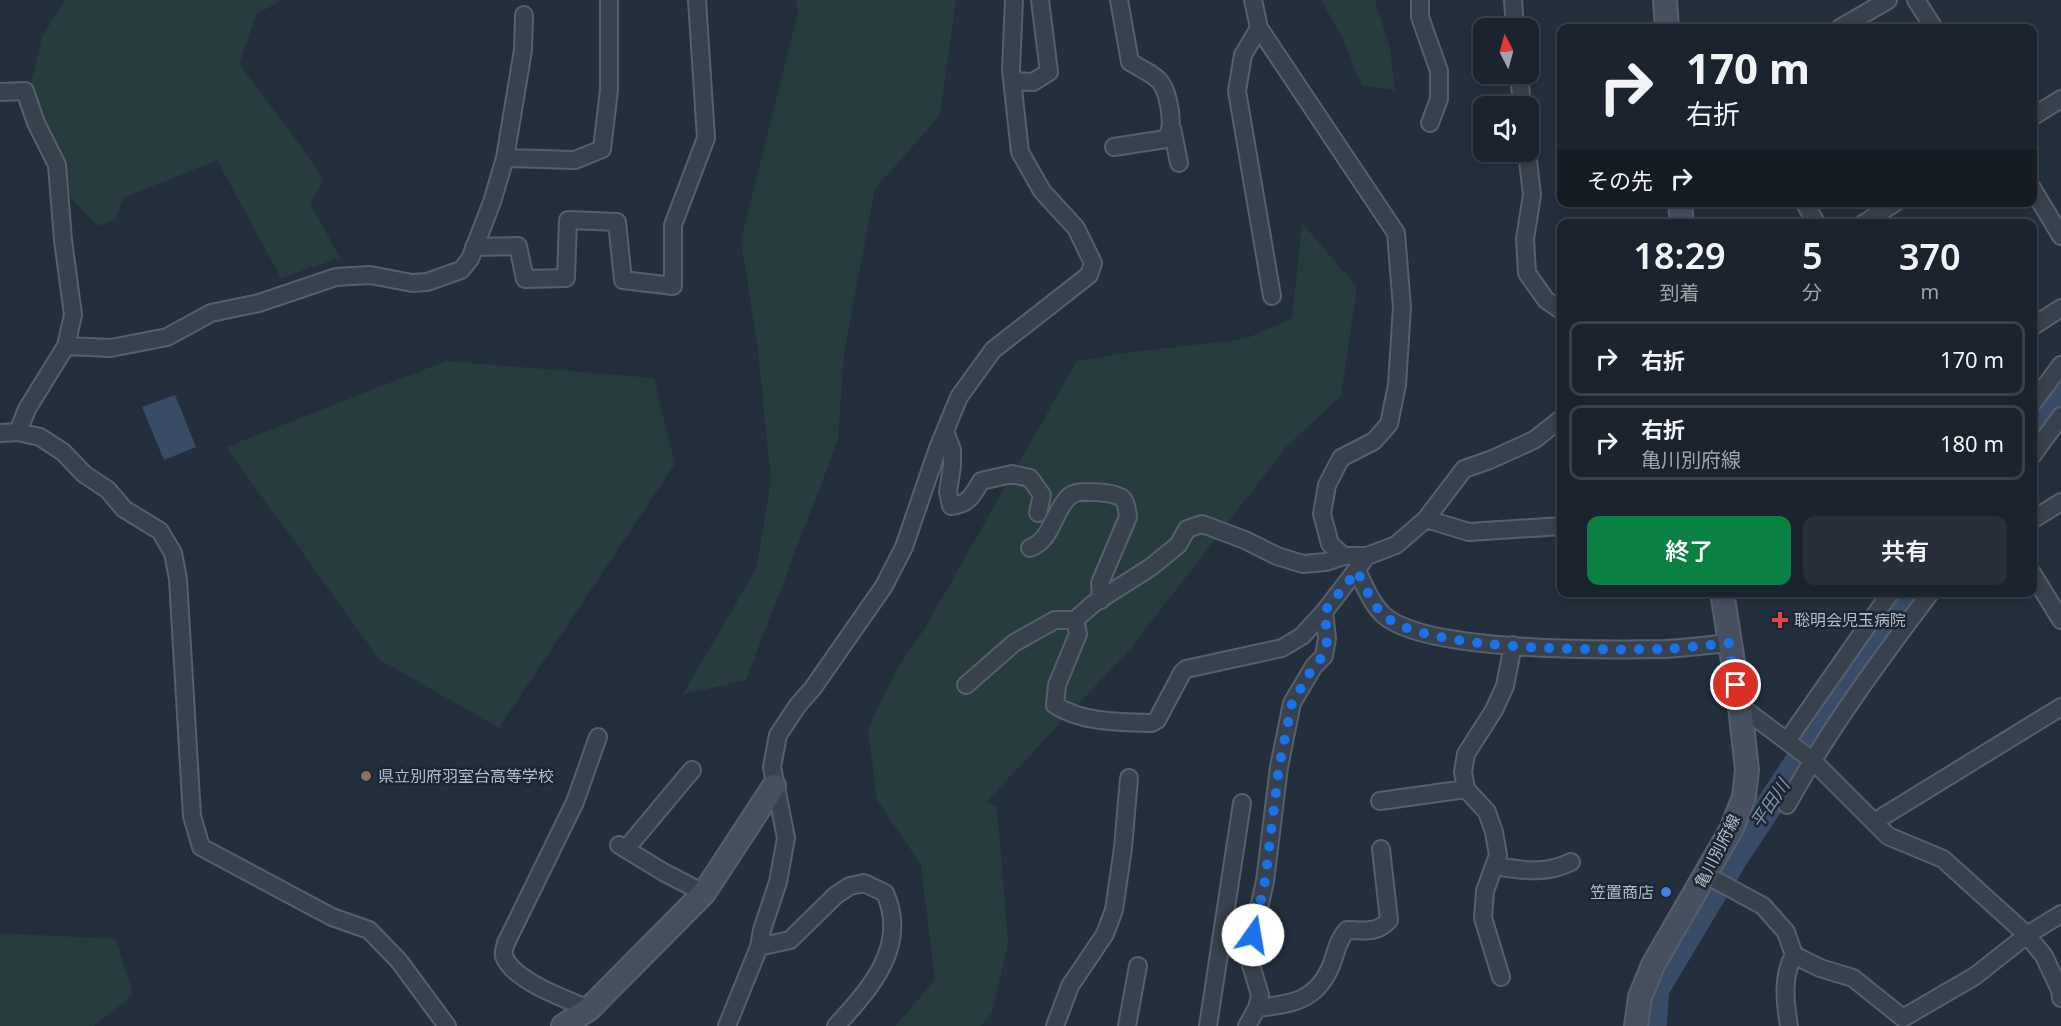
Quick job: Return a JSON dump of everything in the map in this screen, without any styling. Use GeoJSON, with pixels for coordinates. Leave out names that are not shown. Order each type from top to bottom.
{"type":"FeatureCollection","features":[{"type":"Feature","properties":{"kind":"main road"},"geometry":{"type":"LineString","coordinates":[[1665,0],[1667,24]]}},
{"type":"Feature","properties":{"kind":"main road","name":"亀川別府線"},"geometry":{"type":"LineString","coordinates":[[1636,1026],[1640,997],[1653,965],[1709,877],[1744,797],[1747,770],[1740,706],[1723,597]]}},
{"type":"Feature","properties":{"kind":"main road"},"geometry":{"type":"LineString","coordinates":[[564,1026],[589,1009],[704,893],[774,786]]}},
{"type":"Feature","properties":{"kind":"street"},"geometry":{"type":"LineString","coordinates":[[505,158],[575,160],[602,149],[609,90],[609,0]]}},
{"type":"Feature","properties":{"kind":"street"},"geometry":{"type":"LineString","coordinates":[[474,247],[519,246],[525,279],[566,278],[568,220],[617,222],[623,280],[673,286],[673,225],[706,138],[697,0]]}},
{"type":"Feature","properties":{"kind":"street"},"geometry":{"type":"LineString","coordinates":[[727,1026],[759,947],[762,930],[778,882],[786,838],[772,767],[778,735],[884,586],[904,547],[959,397],[993,350],[1065,296],[1089,275],[1093,263],[1076,228],[1042,191],[1020,152],[1013,81],[1014,0]]}},
{"type":"Feature","properties":{"kind":"street"},"geometry":{"type":"LineString","coordinates":[[1013,81],[1033,82],[1049,72],[1040,0]]}},
{"type":"Feature","properties":{"kind":"street"},"geometry":{"type":"LineString","coordinates":[[1119,0],[1130,62],[1156,77],[1167,90],[1179,164]]}},
{"type":"Feature","properties":{"kind":"street"},"geometry":{"type":"LineString","coordinates":[[1253,0],[1258,28],[1396,233],[1402,307],[1397,385],[1389,424],[1374,441],[1341,458],[1327,485],[1322,514],[1330,544],[1344,556]]}},
{"type":"Feature","properties":{"kind":"street"},"geometry":{"type":"LineString","coordinates":[[1420,0],[1420,17],[1439,71],[1439,99],[1430,123]]}},
{"type":"Feature","properties":{"kind":"street"},"geometry":{"type":"LineString","coordinates":[[1513,0],[1514,18]]}},
{"type":"Feature","properties":{"kind":"street"},"geometry":{"type":"LineString","coordinates":[[1847,24],[1888,0]]}},
{"type":"Feature","properties":{"kind":"street"},"geometry":{"type":"LineString","coordinates":[[1916,0],[1931,24]]}},
{"type":"Feature","properties":{"kind":"street"},"geometry":{"type":"LineString","coordinates":[[66,346],[111,348],[167,337],[212,313],[259,303],[336,277],[370,275],[402,282],[427,282],[461,270],[470,259],[492,202],[505,158],[523,50],[524,15]]}},
{"type":"Feature","properties":{"kind":"street"},"geometry":{"type":"LineString","coordinates":[[1258,28],[1243,55],[1238,91],[1244,139],[1272,296]]}},
{"type":"Feature","properties":{"kind":"street"},"geometry":{"type":"LineString","coordinates":[[0,93],[25,91],[36,123],[57,165],[63,240],[73,315],[66,346],[27,409],[18,432]]}},
{"type":"Feature","properties":{"kind":"street"},"geometry":{"type":"LineString","coordinates":[[2037,114],[2061,99]]}},
{"type":"Feature","properties":{"kind":"street"},"geometry":{"type":"LineString","coordinates":[[1114,147],[1166,139],[1172,128]]}},
{"type":"Feature","properties":{"kind":"street"},"geometry":{"type":"LineString","coordinates":[[1528,162],[1532,195],[1525,239],[1527,273],[1546,300],[1557,308]]}},
{"type":"Feature","properties":{"kind":"street"},"geometry":{"type":"LineString","coordinates":[[2037,196],[2061,236]]}},
{"type":"Feature","properties":{"kind":"street"},"geometry":{"type":"LineString","coordinates":[[1870,219],[1888,207]]}},
{"type":"Feature","properties":{"kind":"street"},"geometry":{"type":"LineString","coordinates":[[2037,324],[2061,308]]}},
{"type":"Feature","properties":{"kind":"street"},"geometry":{"type":"LineString","coordinates":[[2037,397],[2061,365]]}},
{"type":"Feature","properties":{"kind":"street"},"geometry":{"type":"LineString","coordinates":[[2037,449],[2061,416]]}},
{"type":"Feature","properties":{"kind":"street"},"geometry":{"type":"LineString","coordinates":[[966,685],[1014,643],[1055,620],[1075,620],[1151,567],[1178,545],[1187,529],[1202,524],[1245,540],[1277,556],[1303,564],[1326,562],[1344,556],[1367,556],[1396,545],[1426,519],[1464,469],[1534,440],[1557,422]]}},
{"type":"Feature","properties":{"kind":"street"},"geometry":{"type":"LineString","coordinates":[[945,431],[952,450],[948,492],[951,506],[963,505],[981,481],[1012,474],[1030,478],[1042,495],[1038,513]]}},
{"type":"Feature","properties":{"kind":"street"},"geometry":{"type":"LineString","coordinates":[[0,433],[18,432],[40,437],[63,452],[84,474],[108,490],[124,509],[160,531],[173,553],[178,579],[192,816],[201,847],[332,917],[369,930],[399,961],[447,1026]]}},
{"type":"Feature","properties":{"kind":"street"},"geometry":{"type":"LineString","coordinates":[[1030,548],[1039,545],[1051,530],[1065,501],[1074,494],[1112,492],[1123,498],[1128,517],[1100,583],[1101,600]]}},
{"type":"Feature","properties":{"kind":"street"},"geometry":{"type":"LineString","coordinates":[[2037,517],[2061,502]]}},
{"type":"Feature","properties":{"kind":"street"},"geometry":{"type":"LineString","coordinates":[[1426,519],[1469,532],[1557,526]]}},
{"type":"Feature","properties":{"kind":"street"},"geometry":{"type":"LineString","coordinates":[[1075,620],[1078,634],[1057,685],[1055,705],[1063,710],[1105,722],[1152,723],[1157,720],[1186,669],[1282,648],[1302,636],[1324,612],[1367,556]]}},
{"type":"Feature","properties":{"kind":"street"},"geometry":{"type":"LineString","coordinates":[[1357,571],[1369,595],[1385,617],[1403,627],[1458,640],[1513,645],[1667,649],[1729,643]]}},
{"type":"Feature","properties":{"kind":"street"},"geometry":{"type":"LineString","coordinates":[[2037,581],[2061,620]]}},
{"type":"Feature","properties":{"kind":"street"},"geometry":{"type":"LineString","coordinates":[[1791,744],[1888,597]]}},
{"type":"Feature","properties":{"kind":"street"},"geometry":{"type":"LineString","coordinates":[[1787,805],[1812,760],[1890,646],[1927,597]]}},
{"type":"Feature","properties":{"kind":"street"},"geometry":{"type":"LineString","coordinates":[[1247,1026],[1257,1008],[1260,995],[1251,964],[1253,935],[1265,881],[1279,767],[1292,703],[1314,666],[1323,656],[1328,638],[1324,612]]}},
{"type":"Feature","properties":{"kind":"street"},"geometry":{"type":"LineString","coordinates":[[1502,977],[1483,918],[1485,891],[1498,855],[1494,832],[1487,812],[1466,789],[1463,772],[1466,754],[1494,710],[1505,686],[1513,645]]}},
{"type":"Feature","properties":{"kind":"street"},"geometry":{"type":"LineString","coordinates":[[1740,706],[1812,760],[1887,836],[1943,859],[2027,935],[2044,956],[2060,990],[2061,998]]}},
{"type":"Feature","properties":{"kind":"street"},"geometry":{"type":"LineString","coordinates":[[1874,822],[2061,707]]}},
{"type":"Feature","properties":{"kind":"street"},"geometry":{"type":"LineString","coordinates":[[589,1009],[533,985],[509,964],[503,954],[506,942],[575,802],[598,737]]}},
{"type":"Feature","properties":{"kind":"street"},"geometry":{"type":"LineString","coordinates":[[692,770],[623,847],[665,873],[704,893]]}},
{"type":"Feature","properties":{"kind":"street"},"geometry":{"type":"LineString","coordinates":[[1055,1026],[1070,986],[1105,934],[1114,910],[1123,848],[1129,778]]}},
{"type":"Feature","properties":{"kind":"street"},"geometry":{"type":"LineString","coordinates":[[1380,801],[1466,789]]}},
{"type":"Feature","properties":{"kind":"street"},"geometry":{"type":"LineString","coordinates":[[1208,1026],[1242,803]]}},
{"type":"Feature","properties":{"kind":"street"},"geometry":{"type":"LineString","coordinates":[[1257,1008],[1291,1004],[1314,992],[1330,970],[1341,936],[1347,930],[1369,931],[1382,928],[1389,920],[1381,849]]}},
{"type":"Feature","properties":{"kind":"street"},"geometry":{"type":"LineString","coordinates":[[1494,866],[1535,872],[1557,869],[1571,862]]}},
{"type":"Feature","properties":{"kind":"street"},"geometry":{"type":"LineString","coordinates":[[1709,877],[1762,906],[1786,932],[1794,954],[1820,968],[1853,978],[1903,1022],[1975,976],[2027,935],[2061,914]]}},
{"type":"Feature","properties":{"kind":"street"},"geometry":{"type":"LineString","coordinates":[[759,947],[790,940],[836,895],[850,886],[864,884],[885,893],[891,906],[893,928],[884,963],[870,989],[836,1026]]}},
{"type":"Feature","properties":{"kind":"street"},"geometry":{"type":"LineString","coordinates":[[1790,1026],[1785,990],[1788,965],[1794,954]]}},
{"type":"Feature","properties":{"kind":"street"},"geometry":{"type":"LineString","coordinates":[[1127,1026],[1138,966]]}},
{"type":"Feature","properties":{"kind":"green space"},"geometry":{"type":"Polygon","coordinates":[[[65,0],[281,0],[256,15],[239,64],[324,180],[310,203],[340,258],[281,278],[217,160],[123,198],[115,219],[98,226],[70,197],[56,145],[29,93],[42,37],[65,0]]]}},
{"type":"Feature","properties":{"kind":"green space"},"geometry":{"type":"Polygon","coordinates":[[[796,0],[956,0],[940,115],[875,189],[844,353],[838,440],[746,680],[682,695],[756,570],[771,481],[758,350],[741,240],[798,13],[796,0]]]}},
{"type":"Feature","properties":{"kind":"green space"},"geometry":{"type":"Polygon","coordinates":[[[1321,0],[1375,0],[1390,48],[1395,90],[1362,86],[1343,39],[1321,0]]]}},
{"type":"Feature","properties":{"kind":"green space"},"geometry":{"type":"Polygon","coordinates":[[[1302,223],[1357,287],[1341,396],[1286,447],[1131,648],[986,802],[997,807],[1008,943],[992,1013],[980,1026],[895,1026],[935,980],[921,865],[877,800],[868,730],[895,672],[925,628],[1077,361],[1245,339],[1292,318],[1302,223]]]}},
{"type":"Feature","properties":{"kind":"green space"},"geometry":{"type":"Polygon","coordinates":[[[446,361],[654,378],[675,464],[499,728],[380,660],[226,447],[446,361]]]}},
{"type":"Feature","properties":{"kind":"green space"},"geometry":{"type":"Polygon","coordinates":[[[0,933],[116,939],[133,995],[94,1026],[0,1026],[0,933]]]}},
{"type":"Feature","properties":{"kind":"water"},"geometry":{"type":"Polygon","coordinates":[[[175,395],[196,447],[164,460],[142,407],[175,395]]]}},
{"type":"Feature","properties":{"kind":"waterway","name":"平田川"},"geometry":{"type":"LineString","coordinates":[[2037,425],[2061,396]]}},
{"type":"Feature","properties":{"kind":"waterway","name":"平田川"},"geometry":{"type":"LineString","coordinates":[[1653,1026],[1656,989],[1735,857],[1908,597]]}},
{"type":"Feature","properties":{"kind":"place","name":"聡明会児玉病院"},"geometry":{"type":"Point","coordinates":[1780,620]}},
{"type":"Feature","properties":{"kind":"place","name":"県立別府羽室台高等学校"},"geometry":{"type":"Point","coordinates":[366,776]}},
{"type":"Feature","properties":{"kind":"place","name":"笠置商店"},"geometry":{"type":"Point","coordinates":[1666,892]}},
{"type":"Feature","properties":{"kind":"route"},"geometry":{"type":"LineString","coordinates":[[1253,935],[1265,881],[1279,767],[1292,703],[1314,666],[1323,656],[1328,638],[1324,612],[1357,571],[1369,595],[1385,617],[1403,627],[1435,636],[1498,645],[1667,649],[1729,643],[1736,685]]}}]}
